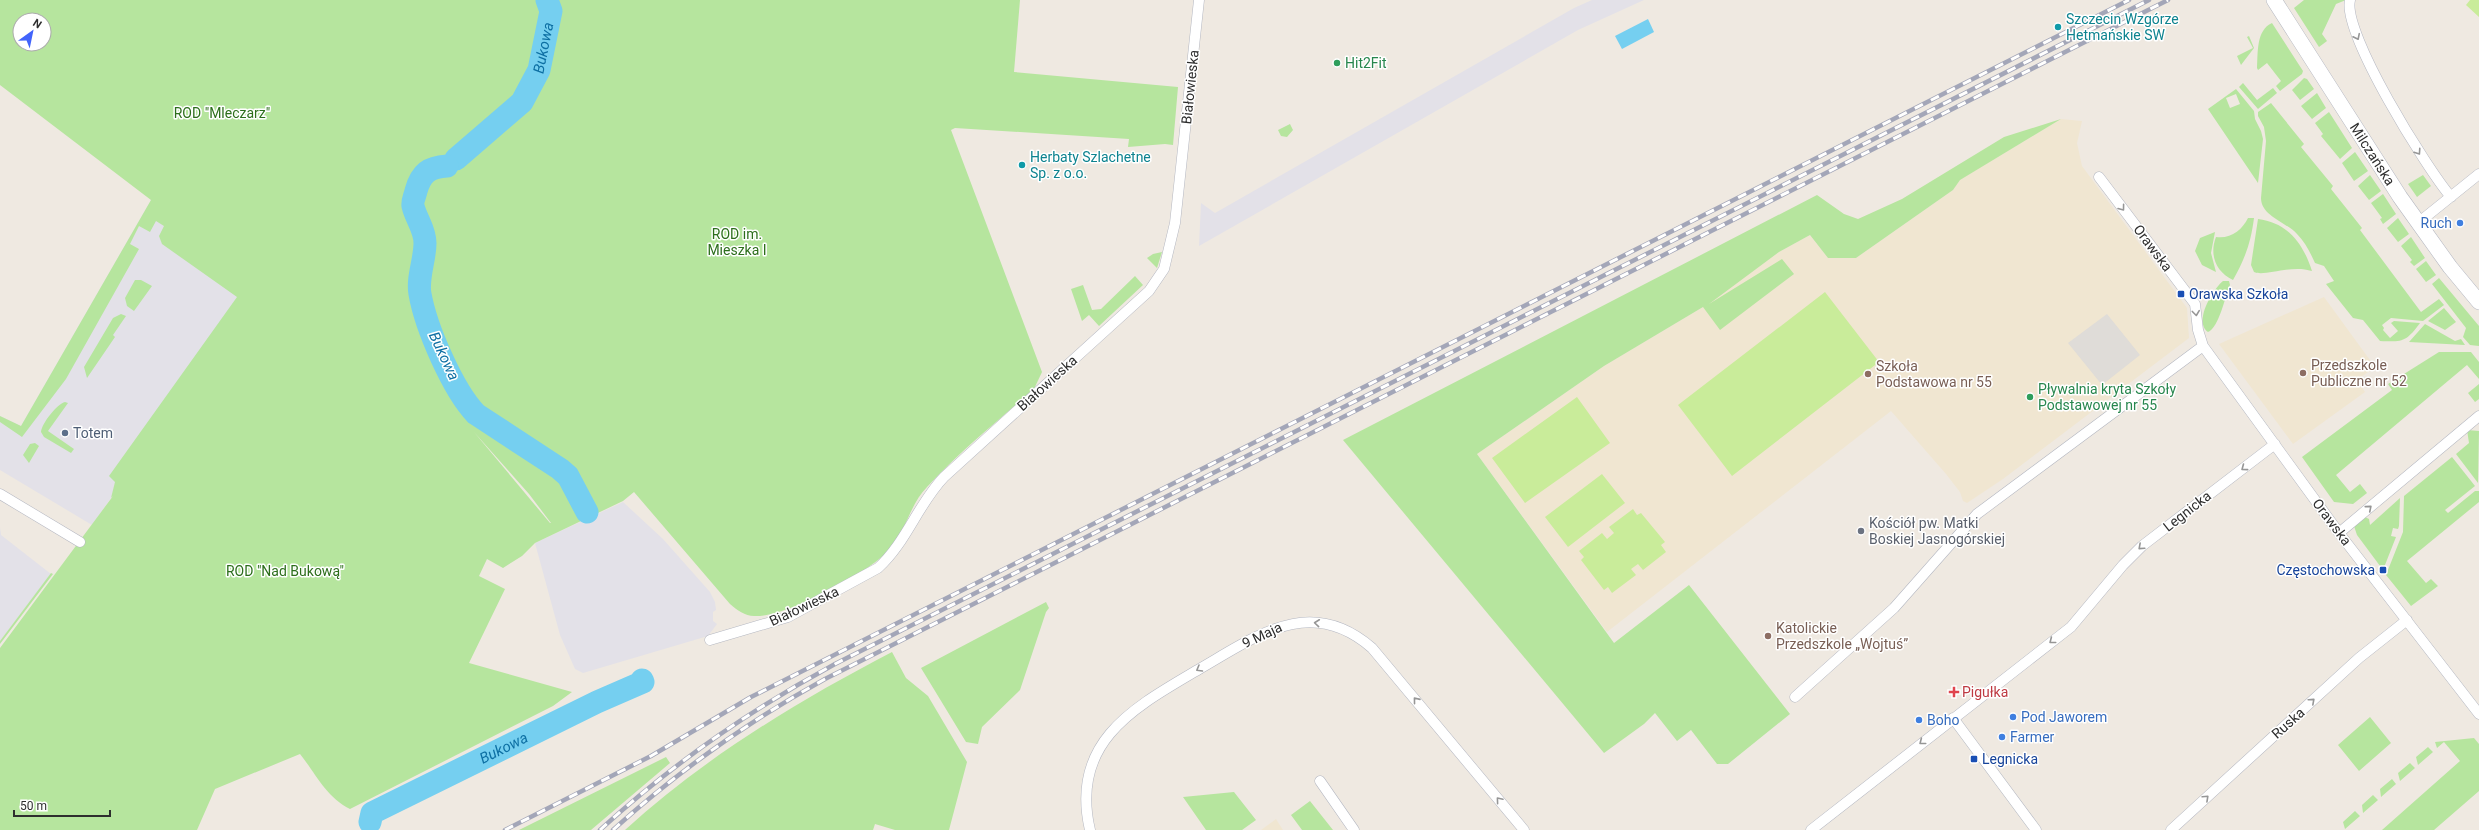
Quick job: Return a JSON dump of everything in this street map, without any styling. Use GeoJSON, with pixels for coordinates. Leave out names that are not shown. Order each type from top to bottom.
{"type":"FeatureCollection","features":[{"type":"Feature","properties":{"kind":"street","name":"Białowieska"},"geometry":{"type":"LineString","coordinates":[[710,640],[788,617],[878,568],[889,557],[929,495],[944,477],[1126,312],[1158,280],[1167,259],[1175,222],[1199,0]]}},
{"type":"Feature","properties":{"kind":"street","name":"Milczańska"},"geometry":{"type":"LineString","coordinates":[[2274,0],[2418,223],[2450,267],[2479,302]]}},
{"type":"Feature","properties":{"kind":"street"},"geometry":{"type":"LineString","coordinates":[[2350,0],[2348,13],[2356,35],[2409,137],[2451,197]]}},
{"type":"Feature","properties":{"kind":"street"},"geometry":{"type":"LineString","coordinates":[[2418,223],[2479,174]]}},
{"type":"Feature","properties":{"kind":"street","name":"Orawska"},"geometry":{"type":"LineString","coordinates":[[2099,177],[2192,301],[2196,309],[2198,330],[2203,346],[2339,533],[2479,714]]}},
{"type":"Feature","properties":{"kind":"street"},"geometry":{"type":"LineString","coordinates":[[1795,698],[1894,608],[1967,523],[2010,487],[2203,346]]}},
{"type":"Feature","properties":{"kind":"street"},"geometry":{"type":"LineString","coordinates":[[2339,533],[2479,416]]}},
{"type":"Feature","properties":{"kind":"street","name":"Legnicka"},"geometry":{"type":"LineString","coordinates":[[1811,830],[2071,627],[2123,565],[2142,546],[2275,444]]}},
{"type":"Feature","properties":{"kind":"street"},"geometry":{"type":"LineString","coordinates":[[0,494],[80,542]]}},
{"type":"Feature","properties":{"kind":"street","name":"Ruska"},"geometry":{"type":"LineString","coordinates":[[2174,827],[2359,658],[2407,620]]}},
{"type":"Feature","properties":{"kind":"street","name":"9 Maja"},"geometry":{"type":"LineString","coordinates":[[1090,830],[1087,800],[1092,769],[1103,744],[1119,723],[1149,699],[1260,634],[1285,624],[1303,622],[1339,628],[1355,635],[1372,648],[1524,830]]}},
{"type":"Feature","properties":{"kind":"street"},"geometry":{"type":"LineString","coordinates":[[1953,718],[2036,830]]}},
{"type":"Feature","properties":{"kind":"street"},"geometry":{"type":"LineString","coordinates":[[1320,782],[1354,830]]}},
{"type":"Feature","properties":{"kind":"shaded area"},"geometry":{"type":"Polygon","coordinates":[[[1592,0],[1644,0],[1578,30],[1199,246],[1201,203],[1215,213],[1574,8],[1592,0]]]}},
{"type":"Feature","properties":{"kind":"shaded area","name":"Szkoła Podstawowa nr 55"},"geometry":{"type":"Polygon","coordinates":[[[2061,119],[2082,121],[2077,143],[2082,166],[2187,308],[2189,338],[2003,479],[1967,503],[1963,501],[1960,492],[1946,474],[1891,411],[1607,632],[1477,454],[1604,366],[1703,307],[1779,252],[1810,235],[1828,258],[1856,258],[1953,190],[1959,180],[2061,119]]]}},
{"type":"Feature","properties":{"kind":"shaded area","name":"Totem"},"geometry":{"type":"Polygon","coordinates":[[[151,200],[262,285],[92,525],[0,470],[0,416],[21,426],[151,200]]]}},
{"type":"Feature","properties":{"kind":"shaded area","name":"Przedszkole Publiczne nr 52"},"geometry":{"type":"Polygon","coordinates":[[[2324,297],[2375,367],[2357,380],[2365,392],[2293,444],[2219,344],[2324,297]]]}},
{"type":"Feature","properties":{"kind":"shaded area"},"geometry":{"type":"Polygon","coordinates":[[[2107,314],[2140,355],[2102,385],[2068,343],[2107,314]]]}},
{"type":"Feature","properties":{"kind":"shaded area"},"geometry":{"type":"Polygon","coordinates":[[[623,502],[663,539],[710,592],[715,602],[716,610],[713,612],[713,621],[717,624],[708,636],[583,673],[575,669],[560,635],[535,543],[623,502]]]}},
{"type":"Feature","properties":{"kind":"shaded area"},"geometry":{"type":"Polygon","coordinates":[[[0,527],[1,535],[51,574],[0,641],[0,527]]]}},
{"type":"Feature","properties":{"kind":"shaded area"},"geometry":{"type":"Polygon","coordinates":[[[1276,819],[1283,830],[1261,830],[1276,819]]]}},
{"type":"Feature","properties":{"kind":"green space"},"geometry":{"type":"Polygon","coordinates":[[[0,0],[1020,0],[1014,72],[1178,87],[1173,145],[1165,144],[1128,147],[1129,139],[955,128],[951,130],[1042,372],[1034,389],[966,449],[927,487],[916,501],[900,534],[890,549],[864,570],[826,592],[786,610],[768,615],[754,616],[744,614],[730,604],[634,492],[623,501],[535,543],[522,556],[503,568],[487,559],[479,576],[505,589],[469,663],[572,692],[553,706],[350,809],[328,792],[300,754],[215,789],[197,830],[0,830],[0,648],[113,496],[111,498],[115,482],[109,476],[237,297],[162,244],[159,236],[164,226],[156,221],[150,232],[139,226],[130,244],[139,249],[66,379],[22,437],[0,422],[0,416],[21,426],[151,200],[0,85],[0,0]],[[474,432],[551,523],[529,494],[474,432]]]}},
{"type":"Feature","properties":{"kind":"green space"},"geometry":{"type":"Polygon","coordinates":[[[2304,0],[2346,0],[2336,4],[2322,34],[2327,41],[2319,47],[2294,8],[2304,0]]]}},
{"type":"Feature","properties":{"kind":"green space"},"geometry":{"type":"Polygon","coordinates":[[[2470,0],[2479,0],[2479,17],[2466,5],[2470,0]]]}},
{"type":"Feature","properties":{"kind":"green space"},"geometry":{"type":"Polygon","coordinates":[[[2272,23],[2303,71],[2302,74],[2280,91],[2276,86],[2281,81],[2267,63],[2258,70],[2257,68],[2260,36],[2267,26],[2272,23]]]}},
{"type":"Feature","properties":{"kind":"green space"},"geometry":{"type":"Polygon","coordinates":[[[2249,36],[2254,48],[2241,65],[2237,56],[2253,48],[2247,37],[2249,36]]]}},
{"type":"Feature","properties":{"kind":"green space"},"geometry":{"type":"Polygon","coordinates":[[[2304,78],[2307,79],[2314,89],[2300,100],[2292,90],[2304,78]]]}},
{"type":"Feature","properties":{"kind":"green space"},"geometry":{"type":"Polygon","coordinates":[[[2243,83],[2257,100],[2273,88],[2277,93],[2258,109],[2239,87],[2243,83]]]}},
{"type":"Feature","properties":{"kind":"green space"},"geometry":{"type":"Polygon","coordinates":[[[2236,89],[2254,111],[2255,119],[2263,139],[2258,183],[2208,109],[2236,89]],[[2236,94],[2226,98],[2230,108],[2240,104],[2236,94]]]}},
{"type":"Feature","properties":{"kind":"green space"},"geometry":{"type":"Polygon","coordinates":[[[2317,93],[2326,108],[2312,119],[2301,106],[2317,93]]]}},
{"type":"Feature","properties":{"kind":"green space"},"geometry":{"type":"Polygon","coordinates":[[[2271,103],[2304,144],[2301,147],[2333,186],[2331,189],[2362,228],[2360,230],[2421,312],[2439,299],[2444,305],[2423,321],[2391,318],[2382,325],[2384,328],[2383,330],[2390,338],[2398,331],[2391,323],[2394,321],[2420,323],[2411,334],[2403,340],[2380,341],[2363,320],[2353,318],[2326,284],[2334,281],[2324,266],[2315,263],[2307,247],[2297,234],[2265,210],[2261,198],[2266,141],[2264,127],[2258,116],[2258,112],[2271,103]]]}},
{"type":"Feature","properties":{"kind":"green space"},"geometry":{"type":"Polygon","coordinates":[[[2329,112],[2352,148],[2340,159],[2321,136],[2323,134],[2315,123],[2329,112]]]}},
{"type":"Feature","properties":{"kind":"green space"},"geometry":{"type":"Polygon","coordinates":[[[2061,119],[1960,180],[1953,190],[1856,258],[1828,258],[1810,235],[1779,252],[1709,304],[1782,259],[1794,274],[1720,330],[1703,307],[1604,366],[1477,454],[1614,643],[1689,585],[1790,714],[1728,764],[1717,764],[1691,730],[1677,741],[1655,713],[1644,724],[1604,753],[1343,440],[1817,195],[1844,214],[1858,219],[1902,199],[2004,137],[2061,119]]]}},
{"type":"Feature","properties":{"kind":"green space"},"geometry":{"type":"Polygon","coordinates":[[[1290,124],[1293,130],[1287,137],[1281,136],[1278,130],[1290,124]]]}},
{"type":"Feature","properties":{"kind":"green space"},"geometry":{"type":"Polygon","coordinates":[[[2355,152],[2368,171],[2354,181],[2342,163],[2355,152]]]}},
{"type":"Feature","properties":{"kind":"green space"},"geometry":{"type":"Polygon","coordinates":[[[2370,175],[2381,191],[2369,200],[2358,186],[2370,175]]]}},
{"type":"Feature","properties":{"kind":"green space"},"geometry":{"type":"Polygon","coordinates":[[[2423,175],[2431,186],[2417,197],[2408,184],[2423,175]]]}},
{"type":"Feature","properties":{"kind":"green space"},"geometry":{"type":"Polygon","coordinates":[[[2383,194],[2396,214],[2383,224],[2380,219],[2382,218],[2371,203],[2383,194]]]}},
{"type":"Feature","properties":{"kind":"green space"},"geometry":{"type":"Polygon","coordinates":[[[2248,218],[2254,218],[2251,235],[2241,265],[2233,280],[2227,277],[2218,268],[2213,250],[2214,244],[2216,237],[2226,237],[2235,233],[2243,226],[2248,218]]]}},
{"type":"Feature","properties":{"kind":"green space"},"geometry":{"type":"Polygon","coordinates":[[[2398,218],[2409,234],[2398,242],[2387,228],[2398,218]]]}},
{"type":"Feature","properties":{"kind":"green space"},"geometry":{"type":"Polygon","coordinates":[[[2258,219],[2269,221],[2278,225],[2293,236],[2304,252],[2312,271],[2296,269],[2265,273],[2254,272],[2251,265],[2258,219]]]}},
{"type":"Feature","properties":{"kind":"green space"},"geometry":{"type":"Polygon","coordinates":[[[2215,232],[2211,253],[2216,272],[2202,265],[2195,251],[2200,238],[2215,232]]]}},
{"type":"Feature","properties":{"kind":"green space"},"geometry":{"type":"Polygon","coordinates":[[[2411,237],[2425,258],[2414,266],[2410,262],[2412,260],[2401,246],[2411,237]]]}},
{"type":"Feature","properties":{"kind":"green space"},"geometry":{"type":"Polygon","coordinates":[[[1162,252],[1157,268],[1147,258],[1153,254],[1162,252]]]}},
{"type":"Feature","properties":{"kind":"green space"},"geometry":{"type":"Polygon","coordinates":[[[2426,261],[2436,275],[2426,282],[2416,269],[2426,261]]]}},
{"type":"Feature","properties":{"kind":"green space"},"geometry":{"type":"Polygon","coordinates":[[[1135,276],[1143,285],[1099,326],[1089,315],[1082,321],[1071,289],[1083,285],[1092,310],[1101,309],[1135,276]]]}},
{"type":"Feature","properties":{"kind":"green space"},"geometry":{"type":"Polygon","coordinates":[[[2439,278],[2479,326],[2479,346],[2470,345],[2463,337],[2466,328],[2432,284],[2439,278]]]}},
{"type":"Feature","properties":{"kind":"green space"},"geometry":{"type":"Polygon","coordinates":[[[135,280],[141,280],[152,286],[134,311],[127,306],[125,298],[135,280]]]}},
{"type":"Feature","properties":{"kind":"green space"},"geometry":{"type":"Polygon","coordinates":[[[2223,281],[2229,281],[2230,285],[2215,325],[2208,332],[2204,327],[2203,321],[2206,306],[2214,291],[2223,281]]]}},
{"type":"Feature","properties":{"kind":"green space"},"geometry":{"type":"Polygon","coordinates":[[[1825,292],[1879,362],[1732,476],[1678,405],[1825,292]]]}},
{"type":"Feature","properties":{"kind":"green space"},"geometry":{"type":"Polygon","coordinates":[[[2444,308],[2456,322],[2445,330],[2428,321],[2444,308]]]}},
{"type":"Feature","properties":{"kind":"green space"},"geometry":{"type":"Polygon","coordinates":[[[121,314],[126,316],[113,335],[115,337],[87,378],[84,367],[113,318],[121,314]]]}},
{"type":"Feature","properties":{"kind":"green space"},"geometry":{"type":"Polygon","coordinates":[[[2425,324],[2455,341],[2461,339],[2465,345],[2409,342],[2425,324]]]}},
{"type":"Feature","properties":{"kind":"green space"},"geometry":{"type":"Polygon","coordinates":[[[2439,352],[2471,352],[2479,362],[2479,379],[2467,365],[2336,475],[2350,492],[2360,484],[2367,493],[2353,504],[2334,502],[2302,457],[2392,390],[2388,384],[2439,352]]]}},
{"type":"Feature","properties":{"kind":"green space"},"geometry":{"type":"Polygon","coordinates":[[[2479,384],[2479,399],[2475,402],[2468,393],[2479,384]]]}},
{"type":"Feature","properties":{"kind":"green space"},"geometry":{"type":"Polygon","coordinates":[[[1577,397],[1610,443],[1525,503],[1492,458],[1577,397]]]}},
{"type":"Feature","properties":{"kind":"green space"},"geometry":{"type":"Polygon","coordinates":[[[65,402],[68,403],[48,431],[74,449],[71,453],[44,437],[41,432],[50,414],[58,406],[65,402]]]}},
{"type":"Feature","properties":{"kind":"green space"},"geometry":{"type":"Polygon","coordinates":[[[2467,430],[2479,431],[2478,483],[2456,454],[2469,443],[2467,430]]]}},
{"type":"Feature","properties":{"kind":"green space"},"geometry":{"type":"Polygon","coordinates":[[[35,443],[39,446],[29,463],[23,455],[30,444],[35,443]]]}},
{"type":"Feature","properties":{"kind":"green space"},"geometry":{"type":"Polygon","coordinates":[[[2452,457],[2475,486],[2445,510],[2448,513],[2475,491],[2479,491],[2479,502],[2407,561],[2426,583],[2431,579],[2438,586],[2411,606],[2386,575],[2403,532],[2404,496],[2452,457]]]}},
{"type":"Feature","properties":{"kind":"green space"},"geometry":{"type":"Polygon","coordinates":[[[1602,474],[1625,503],[1568,547],[1545,517],[1602,474]]]}},
{"type":"Feature","properties":{"kind":"green space"},"geometry":{"type":"Polygon","coordinates":[[[2400,498],[2399,526],[2398,529],[2393,528],[2391,536],[2396,537],[2383,570],[2357,535],[2354,526],[2365,517],[2369,519],[2370,525],[2400,498]]]}},
{"type":"Feature","properties":{"kind":"green space"},"geometry":{"type":"Polygon","coordinates":[[[1633,509],[1637,515],[1641,513],[1665,542],[1661,545],[1666,552],[1643,570],[1638,564],[1631,569],[1636,575],[1612,593],[1608,587],[1604,590],[1581,560],[1584,557],[1579,551],[1602,533],[1607,539],[1614,533],[1609,527],[1633,509]]]}},
{"type":"Feature","properties":{"kind":"green space"},"geometry":{"type":"Polygon","coordinates":[[[51,573],[53,574],[0,644],[0,641],[51,573]]]}},
{"type":"Feature","properties":{"kind":"green space"},"geometry":{"type":"Polygon","coordinates":[[[1046,602],[1049,608],[1046,612],[1020,690],[982,727],[978,744],[966,742],[921,668],[1046,602]]]}},
{"type":"Feature","properties":{"kind":"green space"},"geometry":{"type":"Polygon","coordinates":[[[892,652],[906,678],[928,696],[967,762],[949,830],[895,830],[875,824],[873,830],[625,830],[687,779],[752,733],[786,711],[892,652]]]}},
{"type":"Feature","properties":{"kind":"green space"},"geometry":{"type":"Polygon","coordinates":[[[2370,717],[2391,743],[2359,771],[2338,745],[2370,717]]]}},
{"type":"Feature","properties":{"kind":"green space"},"geometry":{"type":"Polygon","coordinates":[[[2474,738],[2479,744],[2479,791],[2434,830],[2382,830],[2460,761],[2444,742],[2437,748],[2435,742],[2474,738]]]}},
{"type":"Feature","properties":{"kind":"green space"},"geometry":{"type":"Polygon","coordinates":[[[2428,747],[2433,752],[2418,765],[2416,757],[2428,747]]]}},
{"type":"Feature","properties":{"kind":"green space"},"geometry":{"type":"Polygon","coordinates":[[[666,757],[670,763],[591,830],[519,830],[666,757]]]}},
{"type":"Feature","properties":{"kind":"green space"},"geometry":{"type":"Polygon","coordinates":[[[2410,763],[2415,768],[2400,781],[2398,773],[2410,763]]]}},
{"type":"Feature","properties":{"kind":"green space"},"geometry":{"type":"Polygon","coordinates":[[[2392,779],[2396,784],[2381,797],[2380,789],[2392,779]]]}},
{"type":"Feature","properties":{"kind":"green space"},"geometry":{"type":"Polygon","coordinates":[[[1234,792],[1256,820],[1242,830],[1206,830],[1183,797],[1234,792]]]}},
{"type":"Feature","properties":{"kind":"green space"},"geometry":{"type":"Polygon","coordinates":[[[2373,795],[2378,800],[2363,813],[2362,805],[2373,795]]]}},
{"type":"Feature","properties":{"kind":"green space"},"geometry":{"type":"Polygon","coordinates":[[[1310,801],[1333,830],[1302,830],[1291,815],[1310,801]]]}},
{"type":"Feature","properties":{"kind":"green space"},"geometry":{"type":"Polygon","coordinates":[[[2355,811],[2360,816],[2345,829],[2343,822],[2355,811]]]}},
{"type":"Feature","properties":{"kind":"water"},"geometry":{"type":"Polygon","coordinates":[[[1648,19],[1654,32],[1622,49],[1615,36],[1648,19]]]}},
{"type":"Feature","properties":{"kind":"waterway","name":"Bukowa"},"geometry":{"type":"LineString","coordinates":[[456,159],[522,102],[539,70],[551,11],[547,0]]}},
{"type":"Feature","properties":{"kind":"waterway","name":"Bukowa"},"geometry":{"type":"LineString","coordinates":[[447,166],[435,168],[423,175],[418,185],[413,202],[414,211],[425,238],[419,288],[423,308],[434,341],[458,390],[476,414],[560,469],[568,476],[587,512]]}},
{"type":"Feature","properties":{"kind":"waterway","name":"Bukowa"},"geometry":{"type":"LineString","coordinates":[[370,822],[372,813],[597,702],[643,682],[642,680]]}},
{"type":"Feature","properties":{"kind":"railway"},"geometry":{"type":"LineString","coordinates":[[505,830],[651,756],[751,697],[2129,0]]}},
{"type":"Feature","properties":{"kind":"railway"},"geometry":{"type":"LineString","coordinates":[[600,830],[655,783],[742,719],[835,664],[2149,0]]}},
{"type":"Feature","properties":{"kind":"railway"},"geometry":{"type":"LineString","coordinates":[[613,830],[663,787],[715,748],[769,712],[825,679],[2168,0]]}},
{"type":"Feature","properties":{"kind":"place","name":"Szczecin Wzgórze Hetmańskie SW"},"geometry":{"type":"Point","coordinates":[2058,27]}},
{"type":"Feature","properties":{"kind":"place","name":"Hit2Fit"},"geometry":{"type":"Point","coordinates":[1337,63]}},
{"type":"Feature","properties":{"kind":"place","name":"Herbaty Szlachetne Sp. z o.o."},"geometry":{"type":"Point","coordinates":[1022,165]}},
{"type":"Feature","properties":{"kind":"place","name":"Ruch"},"geometry":{"type":"Point","coordinates":[2460,223]}},
{"type":"Feature","properties":{"kind":"place","name":"Orawska Szkoła"},"geometry":{"type":"Point","coordinates":[2181,294]}},
{"type":"Feature","properties":{"kind":"place","name":"Przedszkole Publiczne nr 52"},"geometry":{"type":"Point","coordinates":[2303,373]}},
{"type":"Feature","properties":{"kind":"place","name":"Szkoła Podstawowa nr 55"},"geometry":{"type":"Point","coordinates":[1868,374]}},
{"type":"Feature","properties":{"kind":"place","name":"Pływalnia kryta Szkoły Podstawowej nr 55"},"geometry":{"type":"Point","coordinates":[2030,397]}},
{"type":"Feature","properties":{"kind":"place","name":"Totem"},"geometry":{"type":"Point","coordinates":[65,433]}},
{"type":"Feature","properties":{"kind":"place","name":"Kościół pw. Matki Boskiej Jasnogórskiej"},"geometry":{"type":"Point","coordinates":[1861,531]}},
{"type":"Feature","properties":{"kind":"place","name":"Częstochowska"},"geometry":{"type":"Point","coordinates":[2383,570]}},
{"type":"Feature","properties":{"kind":"place","name":"Katolickie Przedszkole „Wojtuś”"},"geometry":{"type":"Point","coordinates":[1768,636]}},
{"type":"Feature","properties":{"kind":"place","name":"Pigułka"},"geometry":{"type":"Point","coordinates":[1954,692]}},
{"type":"Feature","properties":{"kind":"place","name":"Pod Jaworem"},"geometry":{"type":"Point","coordinates":[2013,717]}},
{"type":"Feature","properties":{"kind":"place","name":"Boho"},"geometry":{"type":"Point","coordinates":[1919,720]}},
{"type":"Feature","properties":{"kind":"place","name":"Farmer"},"geometry":{"type":"Point","coordinates":[2002,737]}},
{"type":"Feature","properties":{"kind":"place","name":"Legnicka"},"geometry":{"type":"Point","coordinates":[1974,759]}},
{"type":"Feature","properties":{"kind":"park label","name":"ROD \"Mleczarz\""},"geometry":{"type":"Point","coordinates":[222,113]}},
{"type":"Feature","properties":{"kind":"park label","name":"ROD im. Mieszka I"},"geometry":{"type":"Point","coordinates":[737,242]}},
{"type":"Feature","properties":{"kind":"park label","name":"ROD \"Nad Bukową\""},"geometry":{"type":"Point","coordinates":[285,571]}}]}
